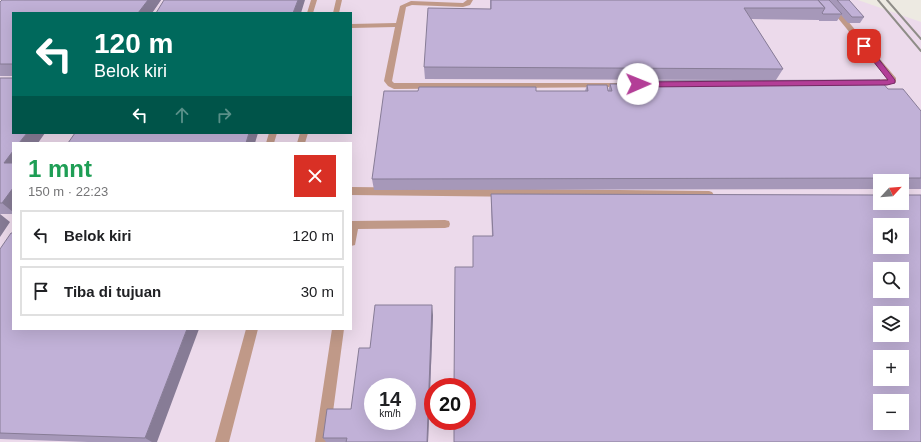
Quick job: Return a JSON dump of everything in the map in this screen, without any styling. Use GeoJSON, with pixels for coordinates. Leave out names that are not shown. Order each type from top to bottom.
{"type":"FeatureCollection","features":[{"type":"Feature","properties":{"kind":"street"},"geometry":{"type":"LineString","coordinates":[[310,12],[314,0]]}},
{"type":"Feature","properties":{"kind":"street"},"geometry":{"type":"LineString","coordinates":[[336,12],[339,0]]}},
{"type":"Feature","properties":{"kind":"street"},"geometry":{"type":"LineString","coordinates":[[470,0],[468,4],[463,6],[407,4],[402,6],[388,81],[392,86],[633,84]]}},
{"type":"Feature","properties":{"kind":"street"},"geometry":{"type":"LineString","coordinates":[[826,0],[893,80],[887,82],[863,83]]}},
{"type":"Feature","properties":{"kind":"street"},"geometry":{"type":"LineString","coordinates":[[352,26],[398,25]]}},
{"type":"Feature","properties":{"kind":"street"},"geometry":{"type":"LineString","coordinates":[[352,191],[722,195]]}},
{"type":"Feature","properties":{"kind":"street"},"geometry":{"type":"LineString","coordinates":[[352,225],[445,224]]}},
{"type":"Feature","properties":{"kind":"street"},"geometry":{"type":"LineString","coordinates":[[222,442],[252,330]]}},
{"type":"Feature","properties":{"kind":"street"},"geometry":{"type":"LineString","coordinates":[[322,442],[338,330]]}},
{"type":"Feature","properties":{"kind":"shaded area"},"geometry":{"type":"Polygon","coordinates":[[[0,0],[858,0],[921,22],[921,442],[0,442],[0,0]]]}},
{"type":"Feature","properties":{"kind":"building"},"geometry":{"type":"Polygon","coordinates":[[[2,0],[148,0],[139,12],[12,12],[12,64],[0,64],[0,2],[2,0]]]}},
{"type":"Feature","properties":{"kind":"building"},"geometry":{"type":"Polygon","coordinates":[[[164,0],[298,0],[293,12],[157,12],[164,0]]]}},
{"type":"Feature","properties":{"kind":"building"},"geometry":{"type":"Polygon","coordinates":[[[491,0],[818,0],[825,8],[744,8],[783,69],[424,67],[428,8],[491,9],[491,0]]]}},
{"type":"Feature","properties":{"kind":"building"},"geometry":{"type":"Polygon","coordinates":[[[818,0],[829,0],[842,14],[823,14],[822,13],[825,8],[818,0]]]}},
{"type":"Feature","properties":{"kind":"building"},"geometry":{"type":"Polygon","coordinates":[[[837,0],[849,0],[864,17],[852,17],[837,0]]]}},
{"type":"Feature","properties":{"kind":"building"},"geometry":{"type":"Polygon","coordinates":[[[0,78],[12,78],[12,134],[26,134],[20,142],[12,142],[12,152],[4,163],[12,163],[12,189],[2,203],[0,203],[0,78]]]}},
{"type":"Feature","properties":{"kind":"building"},"geometry":{"type":"Polygon","coordinates":[[[880,80],[888,89],[903,89],[921,111],[921,178],[909,178],[909,174],[873,174],[873,178],[372,179],[384,91],[418,91],[419,87],[536,87],[536,91],[588,91],[587,85],[607,85],[608,91],[612,91],[610,84],[636,84],[635,81],[880,80]]]}},
{"type":"Feature","properties":{"kind":"building"},"geometry":{"type":"Polygon","coordinates":[[[74,134],[249,134],[246,142],[69,142],[74,134]]]}},
{"type":"Feature","properties":{"kind":"building"},"geometry":{"type":"Polygon","coordinates":[[[491,194],[873,195],[873,210],[909,210],[909,195],[921,195],[921,442],[454,442],[454,430],[476,430],[476,378],[454,378],[455,267],[473,267],[473,236],[493,236],[491,194]]]}},
{"type":"Feature","properties":{"kind":"building"},"geometry":{"type":"Polygon","coordinates":[[[12,233],[12,330],[187,330],[145,438],[0,433],[0,249],[12,233]]]}},
{"type":"Feature","properties":{"kind":"building"},"geometry":{"type":"Polygon","coordinates":[[[375,305],[432,305],[429,378],[424,378],[424,430],[427,430],[427,442],[346,442],[347,438],[323,438],[327,409],[351,409],[359,348],[370,348],[375,305]]]}},
{"type":"Feature","properties":{"kind":"railway"},"geometry":{"type":"LineString","coordinates":[[878,0],[921,51]]}},
{"type":"Feature","properties":{"kind":"railway"},"geometry":{"type":"LineString","coordinates":[[887,0],[921,39]]}},
{"type":"Feature","properties":{"kind":"route"},"geometry":{"type":"LineString","coordinates":[[638,84],[892,82],[893,80],[864,46]]}}]}
